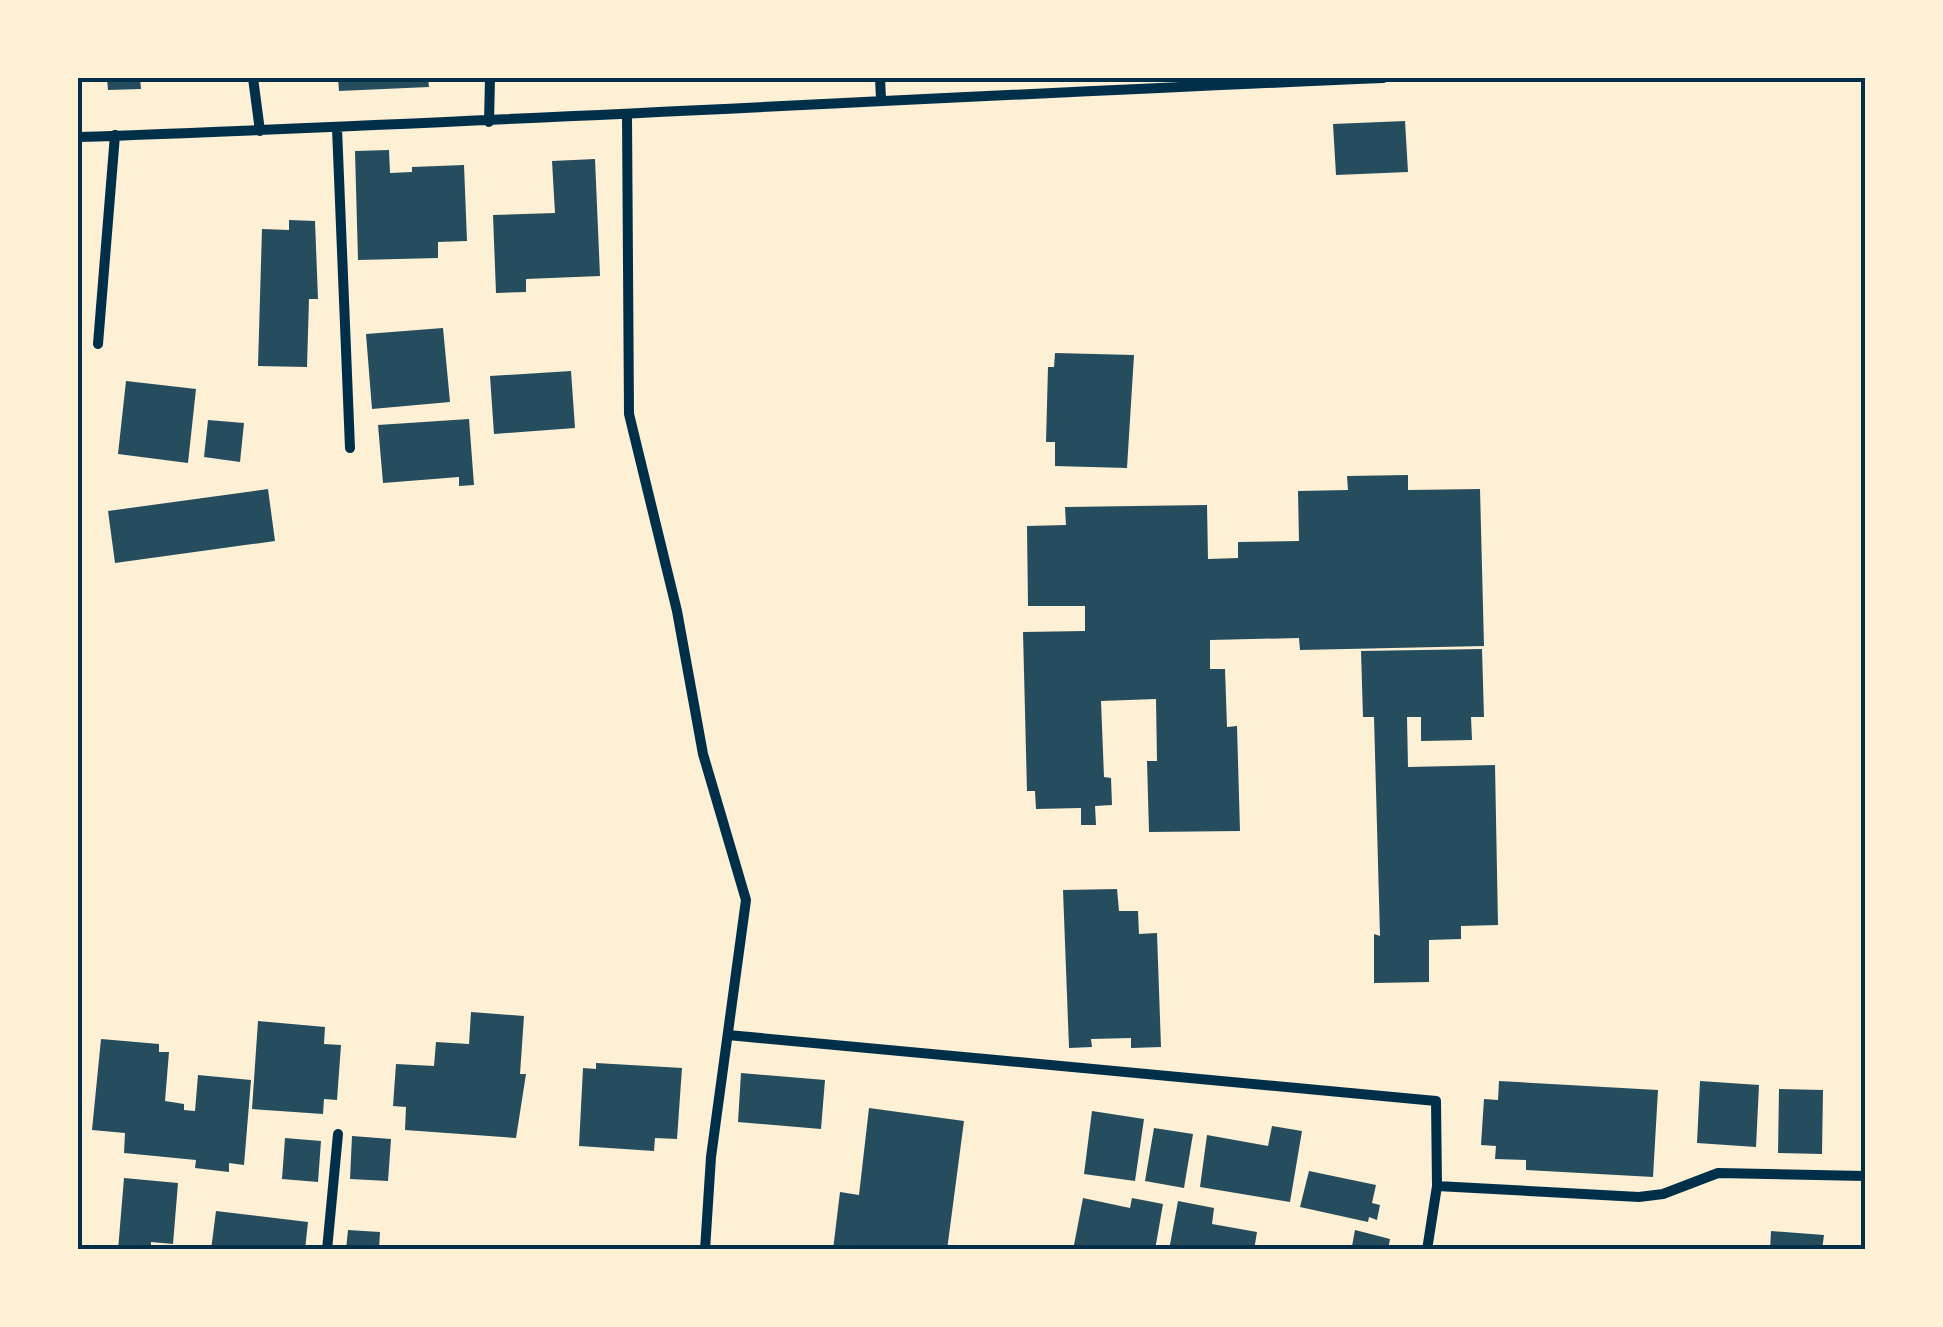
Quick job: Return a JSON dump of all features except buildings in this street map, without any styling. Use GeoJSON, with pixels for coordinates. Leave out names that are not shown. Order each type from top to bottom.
{"type":"FeatureCollection","features":[{"type":"Feature","properties":{"kind":"street"},"geometry":{"type":"LineString","coordinates":[[253,78],[260,131]]}},
{"type":"Feature","properties":{"kind":"street"},"geometry":{"type":"LineString","coordinates":[[489,122],[490,78]]}},
{"type":"Feature","properties":{"kind":"street"},"geometry":{"type":"LineString","coordinates":[[880,78],[881,100]]}},
{"type":"Feature","properties":{"kind":"street"},"geometry":{"type":"LineString","coordinates":[[78,136],[628,116],[881,100],[1384,78]]}},
{"type":"Feature","properties":{"kind":"street"},"geometry":{"type":"LineString","coordinates":[[628,116],[629,414],[677,610],[703,754],[746,900],[704,1250]]}},
{"type":"Feature","properties":{"kind":"street"},"geometry":{"type":"LineString","coordinates":[[336,128],[350,448]]}},
{"type":"Feature","properties":{"kind":"street"},"geometry":{"type":"LineString","coordinates":[[98,344],[115,136]]}},
{"type":"Feature","properties":{"kind":"street"},"geometry":{"type":"LineString","coordinates":[[728,1035],[1436,1102],[1436,1186],[1426,1250]]}},
{"type":"Feature","properties":{"kind":"street"},"geometry":{"type":"LineString","coordinates":[[327,1250],[338,1134]]}},
{"type":"Feature","properties":{"kind":"street"},"geometry":{"type":"LineString","coordinates":[[1436,1186],[1639,1197],[1663,1194],[1718,1173],[1866,1176]]}}]}
